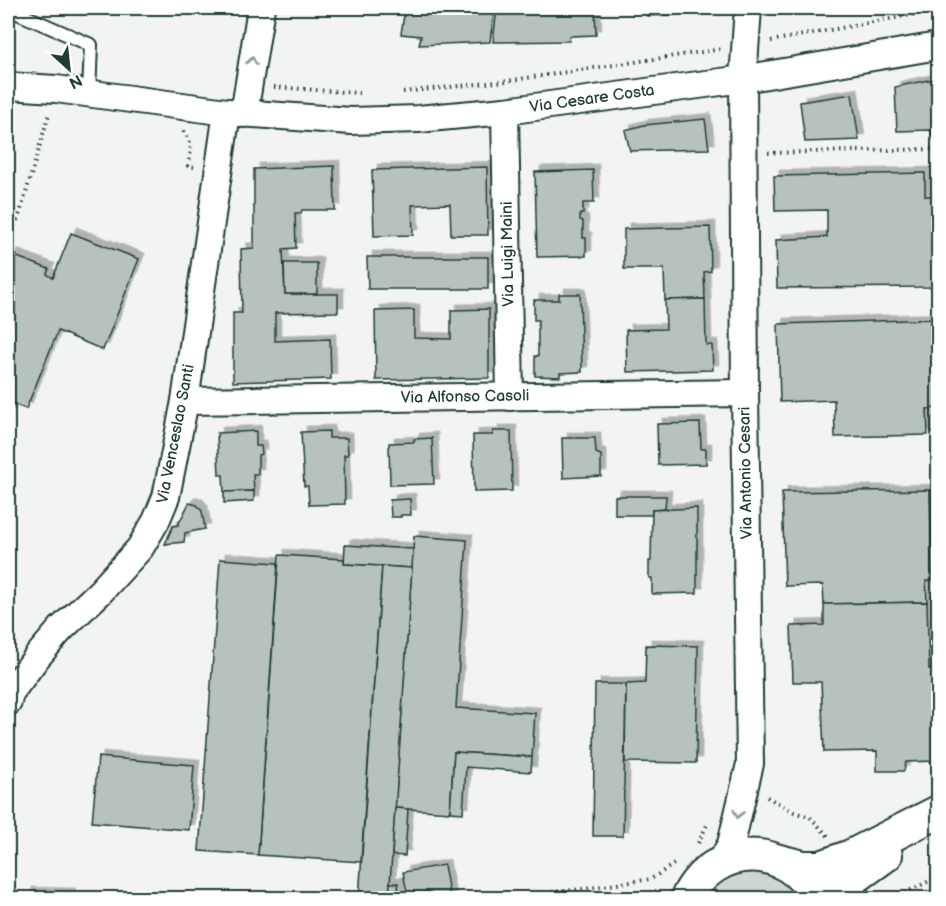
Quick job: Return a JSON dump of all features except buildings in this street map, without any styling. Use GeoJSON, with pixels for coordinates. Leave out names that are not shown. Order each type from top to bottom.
{"type":"FeatureCollection","features":[{"type":"Feature","properties":{"kind":"street"},"geometry":{"type":"LineString","coordinates":[[235,113],[248,86],[261,8]]}},
{"type":"Feature","properties":{"kind":"street","name":"Via Antonio Cesari"},"geometry":{"type":"LineString","coordinates":[[721,862],[731,844],[750,764],[743,153],[743,79],[748,8]]}},
{"type":"Feature","properties":{"kind":"street","name":"Via Cesare Costa"},"geometry":{"type":"LineString","coordinates":[[13,84],[235,113],[351,121],[418,119],[505,111],[743,79],[939,46]]}},
{"type":"Feature","properties":{"kind":"street","name":"Via Luigi Maini"},"geometry":{"type":"LineString","coordinates":[[505,111],[510,397]]}},
{"type":"Feature","properties":{"kind":"street","name":"Via Venceslao Santi"},"geometry":{"type":"LineString","coordinates":[[8,696],[37,657],[140,548],[156,521],[166,497],[185,401],[218,172],[235,113]]}},
{"type":"Feature","properties":{"kind":"street","name":"Via Alfonso Casoli"},"geometry":{"type":"LineString","coordinates":[[185,401],[744,393]]}},
{"type":"Feature","properties":{"kind":"street"},"geometry":{"type":"LineString","coordinates":[[779,861],[803,867],[820,867],[850,856],[939,815]]}},
{"type":"Feature","properties":{"kind":"street"},"geometry":{"type":"LineString","coordinates":[[826,898],[939,815]]}},
{"type":"Feature","properties":{"kind":"street"},"geometry":{"type":"LineString","coordinates":[[686,896],[706,873],[721,862],[739,856],[756,855],[772,858],[788,865],[801,875],[816,898]]}},
{"type":"Feature","properties":{"kind":"lane"},"geometry":{"type":"LineString","coordinates":[[8,8],[91,45],[89,94]]}},
{"type":"Feature","properties":{"kind":"path"},"geometry":{"type":"LineString","coordinates":[[399,92],[506,81],[745,46],[939,10]]}},
{"type":"Feature","properties":{"kind":"path"},"geometry":{"type":"LineString","coordinates":[[248,86],[364,94]]}},
{"type":"Feature","properties":{"kind":"path"},"geometry":{"type":"LineString","coordinates":[[8,243],[20,213],[57,89]]}},
{"type":"Feature","properties":{"kind":"path"},"geometry":{"type":"LineString","coordinates":[[181,130],[186,134],[192,150],[188,166],[218,172]]}},
{"type":"Feature","properties":{"kind":"path"},"geometry":{"type":"LineString","coordinates":[[743,153],[939,149]]}},
{"type":"Feature","properties":{"kind":"path"},"geometry":{"type":"LineString","coordinates":[[767,797],[794,812],[810,817],[830,839]]}},
{"type":"Feature","properties":{"kind":"path"},"geometry":{"type":"LineString","coordinates":[[690,850],[698,842],[712,816]]}},
{"type":"Feature","properties":{"kind":"path"},"geometry":{"type":"LineString","coordinates":[[504,898],[651,879],[682,857]]}},
{"type":"Feature","properties":{"kind":"path"},"geometry":{"type":"LineString","coordinates":[[894,898],[939,877]]}},
{"type":"Feature","properties":{"kind":"shaded area"},"geometry":{"type":"Polygon","coordinates":[[[747,868],[778,874],[802,898],[700,898],[718,878],[747,868]]]}}]}
